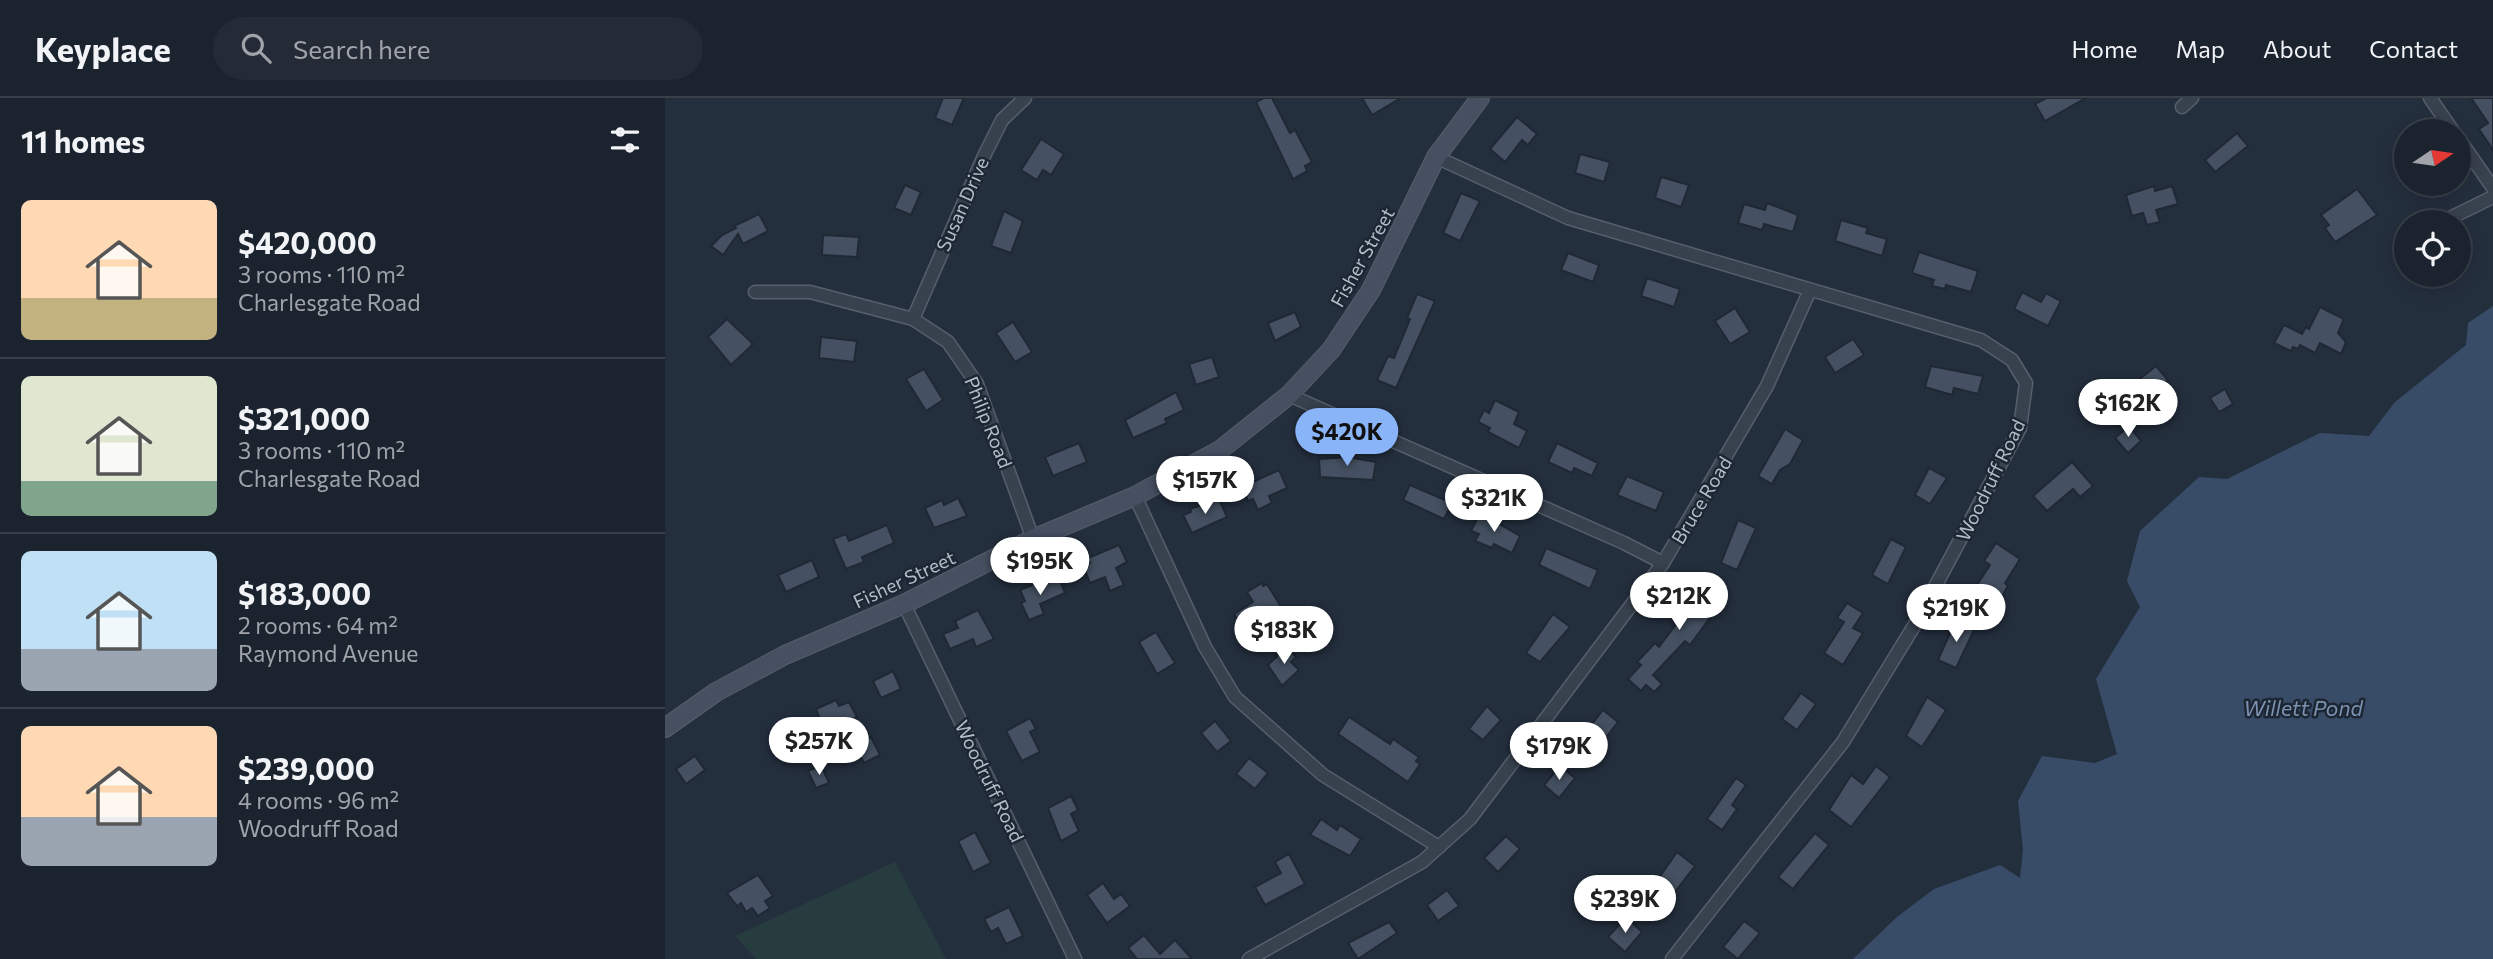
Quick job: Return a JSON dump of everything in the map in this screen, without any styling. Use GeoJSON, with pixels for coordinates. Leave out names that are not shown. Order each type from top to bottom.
{"type":"FeatureCollection","features":[{"type":"Feature","properties":{"kind":"main road","name":"Fisher Street"},"geometry":{"type":"LineString","coordinates":[[665,727],[716,692],[785,655],[904,604],[1033,539],[1135,496],[1220,450],[1289,395],[1331,350],[1371,290],[1437,157],[1480,98]]}},
{"type":"Feature","properties":{"kind":"street","name":"Susan Drive"},"geometry":{"type":"LineString","coordinates":[[913,319],[939,253],[1002,120],[1025,98]]}},
{"type":"Feature","properties":{"kind":"street"},"geometry":{"type":"LineString","coordinates":[[2430,98],[2445,119]]}},
{"type":"Feature","properties":{"kind":"street"},"geometry":{"type":"LineString","coordinates":[[2471,156],[2493,188]]}},
{"type":"Feature","properties":{"kind":"street","name":"Woodruff Road"},"geometry":{"type":"LineString","coordinates":[[1437,157],[1568,218],[1947,328],[1999,349],[2013,360],[2026,383],[2020,428],[1927,602],[1843,741],[1672,959]]}},
{"type":"Feature","properties":{"kind":"street"},"geometry":{"type":"LineString","coordinates":[[2466,210],[2493,197]]}},
{"type":"Feature","properties":{"kind":"street","name":"Bruce Road"},"geometry":{"type":"LineString","coordinates":[[1249,959],[1422,862],[1470,819],[1663,564],[1767,386],[1810,290]]}},
{"type":"Feature","properties":{"kind":"street","name":"Philip Road"},"geometry":{"type":"LineString","coordinates":[[755,292],[810,292],[913,319],[948,342],[977,384],[1033,539]]}},
{"type":"Feature","properties":{"kind":"street"},"geometry":{"type":"LineString","coordinates":[[1289,395],[1624,543],[1663,564]]}},
{"type":"Feature","properties":{"kind":"street"},"geometry":{"type":"LineString","coordinates":[[1135,496],[1205,647],[1235,697],[1323,775],[1439,847]]}},
{"type":"Feature","properties":{"kind":"street","name":"Woodruff Road"},"geometry":{"type":"LineString","coordinates":[[904,604],[1075,959]]}},
{"type":"Feature","properties":{"kind":"green space"},"geometry":{"type":"Polygon","coordinates":[[[895,862],[946,959],[756,959],[735,936],[895,862]]]}},
{"type":"Feature","properties":{"kind":"water","name":"Willett Pond"},"geometry":{"type":"Polygon","coordinates":[[[2493,306],[2493,959],[1853,959],[1897,917],[1934,889],[2000,865],[2020,878],[2023,850],[2018,801],[2042,756],[2095,763],[2117,754],[2096,679],[2140,607],[2127,581],[2140,531],[2199,477],[2227,479],[2320,433],[2369,436],[2395,402],[2466,345],[2468,323],[2493,306]]]}},
{"type":"Feature","properties":{"kind":"building"},"geometry":{"type":"Polygon","coordinates":[[[943,98],[964,98],[952,125],[935,118],[943,98]]]}},
{"type":"Feature","properties":{"kind":"building"},"geometry":{"type":"Polygon","coordinates":[[[1272,98],[1290,133],[1295,130],[1312,162],[1305,166],[1307,171],[1293,179],[1256,102],[1272,98]]]}},
{"type":"Feature","properties":{"kind":"building"},"geometry":{"type":"Polygon","coordinates":[[[1362,98],[1401,98],[1372,115],[1362,98]]]}},
{"type":"Feature","properties":{"kind":"building"},"geometry":{"type":"Polygon","coordinates":[[[2046,98],[2086,98],[2045,121],[2035,104],[2046,98]]]}},
{"type":"Feature","properties":{"kind":"building"},"geometry":{"type":"Polygon","coordinates":[[[2471,98],[2493,98],[2493,150],[2479,129],[2488,123],[2471,98]]]}},
{"type":"Feature","properties":{"kind":"building"},"geometry":{"type":"Polygon","coordinates":[[[1517,117],[1537,134],[1528,145],[1522,140],[1505,162],[1490,149],[1517,117]]]}},
{"type":"Feature","properties":{"kind":"building"},"geometry":{"type":"Polygon","coordinates":[[[2237,133],[2248,146],[2215,172],[2205,160],[2237,133]]]}},
{"type":"Feature","properties":{"kind":"building"},"geometry":{"type":"Polygon","coordinates":[[[1041,139],[1064,154],[1051,175],[1043,170],[1037,180],[1021,170],[1041,139]]]}},
{"type":"Feature","properties":{"kind":"building"},"geometry":{"type":"Polygon","coordinates":[[[1580,154],[1610,162],[1604,182],[1575,173],[1580,154]]]}},
{"type":"Feature","properties":{"kind":"building"},"geometry":{"type":"Polygon","coordinates":[[[1661,177],[1689,185],[1681,207],[1655,198],[1661,177]]]}},
{"type":"Feature","properties":{"kind":"building"},"geometry":{"type":"Polygon","coordinates":[[[905,185],[921,192],[911,215],[894,208],[905,185]]]}},
{"type":"Feature","properties":{"kind":"building"},"geometry":{"type":"Polygon","coordinates":[[[2154,186],[2155,191],[2172,186],[2178,204],[2156,210],[2160,222],[2147,225],[2143,213],[2132,216],[2126,195],[2154,186]]]}},
{"type":"Feature","properties":{"kind":"building"},"geometry":{"type":"Polygon","coordinates":[[[2357,189],[2377,215],[2335,242],[2325,228],[2329,225],[2321,215],[2357,189]]]}},
{"type":"Feature","properties":{"kind":"building"},"geometry":{"type":"Polygon","coordinates":[[[1461,193],[1480,201],[1460,241],[1443,233],[1461,193]]]}},
{"type":"Feature","properties":{"kind":"building"},"geometry":{"type":"Polygon","coordinates":[[[1767,203],[1798,215],[1793,232],[1764,224],[1762,230],[1738,223],[1744,204],[1765,210],[1767,203]]]}},
{"type":"Feature","properties":{"kind":"building"},"geometry":{"type":"Polygon","coordinates":[[[1004,211],[1023,221],[1011,253],[991,246],[1004,211]]]}},
{"type":"Feature","properties":{"kind":"building"},"geometry":{"type":"Polygon","coordinates":[[[759,214],[768,231],[743,244],[738,234],[723,255],[711,246],[722,235],[736,228],[734,226],[759,214]]]}},
{"type":"Feature","properties":{"kind":"building"},"geometry":{"type":"Polygon","coordinates":[[[1841,220],[1868,228],[1866,233],[1887,239],[1882,256],[1835,241],[1841,220]]]}},
{"type":"Feature","properties":{"kind":"building"},"geometry":{"type":"Polygon","coordinates":[[[823,235],[859,237],[857,257],[822,255],[823,235]]]}},
{"type":"Feature","properties":{"kind":"building"},"geometry":{"type":"Polygon","coordinates":[[[1919,252],[1978,271],[1971,292],[1946,285],[1945,289],[1932,286],[1934,280],[1912,273],[1919,252]]]}},
{"type":"Feature","properties":{"kind":"building"},"geometry":{"type":"Polygon","coordinates":[[[1568,253],[1599,265],[1593,282],[1561,270],[1568,253]]]}},
{"type":"Feature","properties":{"kind":"building"},"geometry":{"type":"Polygon","coordinates":[[[1647,278],[1680,289],[1674,307],[1641,296],[1647,278]]]}},
{"type":"Feature","properties":{"kind":"building"},"geometry":{"type":"Polygon","coordinates":[[[2022,292],[2041,302],[2046,293],[2061,301],[2048,326],[2014,309],[2022,292]]]}},
{"type":"Feature","properties":{"kind":"building"},"geometry":{"type":"Polygon","coordinates":[[[1417,294],[1435,301],[1396,388],[1377,380],[1388,356],[1394,358],[1417,294]]]}},
{"type":"Feature","properties":{"kind":"building"},"geometry":{"type":"Polygon","coordinates":[[[2320,307],[2344,319],[2338,333],[2346,342],[2341,354],[2320,343],[2315,353],[2300,345],[2298,349],[2293,347],[2291,351],[2274,343],[2284,325],[2302,334],[2306,327],[2309,329],[2320,307]]]}},
{"type":"Feature","properties":{"kind":"building"},"geometry":{"type":"Polygon","coordinates":[[[1735,308],[1750,332],[1730,344],[1715,321],[1735,308]]]}},
{"type":"Feature","properties":{"kind":"building"},"geometry":{"type":"Polygon","coordinates":[[[1295,312],[1301,327],[1275,341],[1268,323],[1295,312]]]}},
{"type":"Feature","properties":{"kind":"building"},"geometry":{"type":"Polygon","coordinates":[[[727,319],[753,344],[731,365],[708,337],[727,319]]]}},
{"type":"Feature","properties":{"kind":"building"},"geometry":{"type":"Polygon","coordinates":[[[1013,322],[1032,352],[1015,362],[996,333],[1013,322]]]}},
{"type":"Feature","properties":{"kind":"building"},"geometry":{"type":"Polygon","coordinates":[[[821,337],[857,341],[854,362],[819,358],[821,337]]]}},
{"type":"Feature","properties":{"kind":"building"},"geometry":{"type":"Polygon","coordinates":[[[1853,339],[1864,355],[1835,373],[1825,357],[1853,339]]]}},
{"type":"Feature","properties":{"kind":"building"},"geometry":{"type":"Polygon","coordinates":[[[1212,357],[1219,377],[1196,385],[1189,364],[1212,357]]]}},
{"type":"Feature","properties":{"kind":"building"},"geometry":{"type":"Polygon","coordinates":[[[1931,366],[1983,376],[1978,394],[1954,388],[1952,395],[1925,387],[1931,366]]]}},
{"type":"Feature","properties":{"kind":"building"},"geometry":{"type":"Polygon","coordinates":[[[2156,366],[2168,380],[2151,398],[2156,404],[2140,417],[2121,394],[2156,366]]]}},
{"type":"Feature","properties":{"kind":"building"},"geometry":{"type":"Polygon","coordinates":[[[924,369],[943,400],[926,411],[906,379],[924,369]]]}},
{"type":"Feature","properties":{"kind":"building"},"geometry":{"type":"Polygon","coordinates":[[[2225,389],[2233,404],[2219,412],[2210,398],[2225,389]]]}},
{"type":"Feature","properties":{"kind":"building"},"geometry":{"type":"Polygon","coordinates":[[[1176,392],[1184,410],[1165,419],[1167,423],[1133,438],[1125,420],[1176,392]]]}},
{"type":"Feature","properties":{"kind":"building"},"geometry":{"type":"Polygon","coordinates":[[[1495,400],[1519,412],[1514,424],[1527,431],[1519,448],[1488,432],[1490,428],[1478,422],[1484,410],[1489,413],[1495,400]]]}},
{"type":"Feature","properties":{"kind":"building"},"geometry":{"type":"Polygon","coordinates":[[[2129,426],[2141,441],[2128,453],[2115,438],[2129,426]]]}},
{"type":"Feature","properties":{"kind":"building"},"geometry":{"type":"Polygon","coordinates":[[[1785,429],[1803,440],[1790,464],[1780,470],[1772,484],[1758,476],[1785,429]]]}},
{"type":"Feature","properties":{"kind":"building"},"geometry":{"type":"Polygon","coordinates":[[[1079,443],[1087,462],[1053,476],[1045,457],[1079,443]]]}},
{"type":"Feature","properties":{"kind":"building"},"geometry":{"type":"Polygon","coordinates":[[[1557,443],[1598,463],[1592,476],[1574,468],[1572,473],[1548,462],[1557,443]]]}},
{"type":"Feature","properties":{"kind":"building"},"geometry":{"type":"Polygon","coordinates":[[[1348,457],[1376,462],[1373,480],[1320,477],[1319,459],[1348,457]]]}},
{"type":"Feature","properties":{"kind":"building"},"geometry":{"type":"Polygon","coordinates":[[[2072,462],[2093,486],[2080,497],[2073,489],[2047,511],[2033,496],[2072,462]]]}},
{"type":"Feature","properties":{"kind":"building"},"geometry":{"type":"Polygon","coordinates":[[[1929,468],[1947,478],[1930,504],[1915,495],[1929,468]]]}},
{"type":"Feature","properties":{"kind":"building"},"geometry":{"type":"Polygon","coordinates":[[[1279,470],[1287,488],[1269,496],[1272,503],[1258,510],[1253,499],[1248,501],[1242,487],[1279,470]]]}},
{"type":"Feature","properties":{"kind":"building"},"geometry":{"type":"Polygon","coordinates":[[[1627,476],[1664,492],[1656,511],[1617,495],[1627,476]]]}},
{"type":"Feature","properties":{"kind":"building"},"geometry":{"type":"Polygon","coordinates":[[[1410,485],[1452,503],[1444,519],[1403,500],[1410,485]]]}},
{"type":"Feature","properties":{"kind":"building"},"geometry":{"type":"Polygon","coordinates":[[[958,498],[967,516],[934,528],[925,508],[942,500],[944,505],[958,498]]]}},
{"type":"Feature","properties":{"kind":"building"},"geometry":{"type":"Polygon","coordinates":[[[1219,499],[1227,517],[1192,533],[1183,515],[1191,512],[1190,509],[1219,499]]]}},
{"type":"Feature","properties":{"kind":"building"},"geometry":{"type":"Polygon","coordinates":[[[1480,513],[1520,536],[1512,553],[1494,544],[1492,548],[1475,541],[1479,534],[1471,531],[1480,513]]]}},
{"type":"Feature","properties":{"kind":"building"},"geometry":{"type":"Polygon","coordinates":[[[1738,520],[1756,528],[1737,570],[1721,563],[1738,520]]]}},
{"type":"Feature","properties":{"kind":"building"},"geometry":{"type":"Polygon","coordinates":[[[887,525],[894,543],[862,557],[864,562],[846,569],[833,539],[846,534],[849,541],[887,525]]]}},
{"type":"Feature","properties":{"kind":"building"},"geometry":{"type":"Polygon","coordinates":[[[1891,539],[1906,547],[1888,584],[1872,575],[1891,539]]]}},
{"type":"Feature","properties":{"kind":"building"},"geometry":{"type":"Polygon","coordinates":[[[1996,543],[2020,559],[2005,583],[2008,586],[1998,603],[1975,588],[1990,565],[1984,561],[1996,543]]]}},
{"type":"Feature","properties":{"kind":"building"},"geometry":{"type":"Polygon","coordinates":[[[1119,545],[1127,562],[1116,568],[1124,585],[1110,591],[1105,577],[1090,583],[1083,566],[1090,563],[1088,558],[1119,545]]]}},
{"type":"Feature","properties":{"kind":"building"},"geometry":{"type":"Polygon","coordinates":[[[1546,548],[1598,570],[1590,589],[1539,565],[1546,548]]]}},
{"type":"Feature","properties":{"kind":"building"},"geometry":{"type":"Polygon","coordinates":[[[812,560],[819,577],[786,592],[778,575],[812,560]]]}},
{"type":"Feature","properties":{"kind":"building"},"geometry":{"type":"Polygon","coordinates":[[[1708,574],[1717,582],[1714,587],[1726,596],[1690,645],[1685,641],[1653,675],[1662,684],[1654,692],[1646,685],[1641,691],[1628,679],[1641,665],[1637,662],[1655,643],[1659,647],[1677,623],[1672,619],[1708,574]]]}},
{"type":"Feature","properties":{"kind":"building"},"geometry":{"type":"Polygon","coordinates":[[[1059,578],[1065,593],[1040,604],[1044,614],[1029,620],[1021,603],[1025,601],[1020,590],[1044,580],[1045,584],[1059,578]]]}},
{"type":"Feature","properties":{"kind":"building"},"geometry":{"type":"Polygon","coordinates":[[[1262,583],[1263,586],[1267,584],[1285,613],[1276,618],[1281,625],[1252,643],[1234,614],[1253,602],[1247,592],[1262,583]]]}},
{"type":"Feature","properties":{"kind":"building"},"geometry":{"type":"Polygon","coordinates":[[[1847,603],[1863,613],[1853,628],[1863,633],[1843,665],[1824,653],[1844,622],[1837,618],[1847,603]]]}},
{"type":"Feature","properties":{"kind":"building"},"geometry":{"type":"Polygon","coordinates":[[[978,610],[994,639],[976,647],[973,639],[950,649],[943,634],[958,628],[955,621],[978,610]]]}},
{"type":"Feature","properties":{"kind":"building"},"geometry":{"type":"Polygon","coordinates":[[[1553,614],[1570,627],[1540,662],[1526,653],[1553,614]]]}},
{"type":"Feature","properties":{"kind":"building"},"geometry":{"type":"Polygon","coordinates":[[[1956,620],[1975,628],[1956,668],[1938,660],[1956,620]]]}},
{"type":"Feature","properties":{"kind":"building"},"geometry":{"type":"Polygon","coordinates":[[[1156,632],[1175,663],[1157,674],[1139,642],[1156,632]]]}},
{"type":"Feature","properties":{"kind":"building"},"geometry":{"type":"Polygon","coordinates":[[[1287,647],[1296,657],[1291,662],[1299,670],[1282,686],[1268,665],[1287,647]]]}},
{"type":"Feature","properties":{"kind":"building"},"geometry":{"type":"Polygon","coordinates":[[[893,671],[901,689],[881,698],[873,681],[893,671]]]}},
{"type":"Feature","properties":{"kind":"building"},"geometry":{"type":"Polygon","coordinates":[[[1801,693],[1816,704],[1797,730],[1782,719],[1801,693]]]}},
{"type":"Feature","properties":{"kind":"building"},"geometry":{"type":"Polygon","coordinates":[[[1927,697],[1946,710],[1922,747],[1906,736],[1927,697]]]}},
{"type":"Feature","properties":{"kind":"building"},"geometry":{"type":"Polygon","coordinates":[[[836,700],[839,706],[849,702],[857,717],[846,722],[850,731],[825,742],[815,721],[820,719],[816,709],[836,700]]]}},
{"type":"Feature","properties":{"kind":"building"},"geometry":{"type":"Polygon","coordinates":[[[1487,706],[1501,720],[1483,740],[1469,729],[1487,706]]]}},
{"type":"Feature","properties":{"kind":"building"},"geometry":{"type":"Polygon","coordinates":[[[1603,710],[1618,722],[1589,759],[1574,747],[1603,710]]]}},
{"type":"Feature","properties":{"kind":"building"},"geometry":{"type":"Polygon","coordinates":[[[1349,717],[1390,744],[1393,739],[1419,757],[1416,761],[1420,764],[1408,782],[1338,734],[1349,717]]]}},
{"type":"Feature","properties":{"kind":"building"},"geometry":{"type":"Polygon","coordinates":[[[1030,718],[1036,729],[1030,732],[1040,752],[1022,761],[1006,731],[1030,718]]]}},
{"type":"Feature","properties":{"kind":"building"},"geometry":{"type":"Polygon","coordinates":[[[1215,721],[1231,741],[1217,752],[1201,733],[1215,721]]]}},
{"type":"Feature","properties":{"kind":"building"},"geometry":{"type":"Polygon","coordinates":[[[790,729],[798,746],[781,755],[772,737],[790,729]]]}},
{"type":"Feature","properties":{"kind":"building"},"geometry":{"type":"Polygon","coordinates":[[[871,737],[880,755],[864,763],[855,746],[871,737]]]}},
{"type":"Feature","properties":{"kind":"building"},"geometry":{"type":"Polygon","coordinates":[[[695,756],[705,770],[686,784],[676,769],[695,756]]]}},
{"type":"Feature","properties":{"kind":"building"},"geometry":{"type":"Polygon","coordinates":[[[1249,758],[1268,773],[1255,789],[1236,774],[1249,758]]]}},
{"type":"Feature","properties":{"kind":"building"},"geometry":{"type":"Polygon","coordinates":[[[821,765],[829,783],[816,788],[808,771],[821,765]]]}},
{"type":"Feature","properties":{"kind":"building"},"geometry":{"type":"Polygon","coordinates":[[[1560,766],[1575,778],[1559,798],[1544,785],[1560,766]]]}},
{"type":"Feature","properties":{"kind":"building"},"geometry":{"type":"Polygon","coordinates":[[[1876,766],[1890,777],[1851,827],[1829,810],[1851,775],[1863,784],[1876,766]]]}},
{"type":"Feature","properties":{"kind":"building"},"geometry":{"type":"Polygon","coordinates":[[[1736,778],[1746,785],[1732,805],[1737,809],[1722,830],[1707,819],[1736,778]]]}},
{"type":"Feature","properties":{"kind":"building"},"geometry":{"type":"Polygon","coordinates":[[[1071,796],[1078,810],[1071,814],[1079,831],[1061,841],[1048,808],[1071,796]]]}},
{"type":"Feature","properties":{"kind":"building"},"geometry":{"type":"Polygon","coordinates":[[[1321,819],[1337,830],[1340,825],[1361,839],[1350,856],[1310,835],[1321,819]]]}},
{"type":"Feature","properties":{"kind":"building"},"geometry":{"type":"Polygon","coordinates":[[[975,832],[991,863],[973,872],[958,841],[975,832]]]}},
{"type":"Feature","properties":{"kind":"building"},"geometry":{"type":"Polygon","coordinates":[[[1815,833],[1829,845],[1793,889],[1778,877],[1815,833]]]}},
{"type":"Feature","properties":{"kind":"building"},"geometry":{"type":"Polygon","coordinates":[[[1506,836],[1520,849],[1498,872],[1484,858],[1506,836]]]}},
{"type":"Feature","properties":{"kind":"building"},"geometry":{"type":"Polygon","coordinates":[[[1677,852],[1695,866],[1661,910],[1645,898],[1677,852]]]}},
{"type":"Feature","properties":{"kind":"building"},"geometry":{"type":"Polygon","coordinates":[[[1289,854],[1305,884],[1265,905],[1255,887],[1281,873],[1275,862],[1289,854]]]}},
{"type":"Feature","properties":{"kind":"building"},"geometry":{"type":"Polygon","coordinates":[[[758,875],[773,896],[765,901],[770,908],[758,916],[752,908],[746,912],[741,903],[737,906],[727,893],[758,875]]]}},
{"type":"Feature","properties":{"kind":"building"},"geometry":{"type":"Polygon","coordinates":[[[1103,883],[1114,899],[1121,894],[1130,906],[1107,923],[1087,895],[1103,883]]]}},
{"type":"Feature","properties":{"kind":"building"},"geometry":{"type":"Polygon","coordinates":[[[1447,890],[1459,906],[1438,921],[1427,905],[1447,890]]]}},
{"type":"Feature","properties":{"kind":"building"},"geometry":{"type":"Polygon","coordinates":[[[1009,907],[1023,936],[1006,944],[998,928],[991,932],[984,919],[1009,907]]]}},
{"type":"Feature","properties":{"kind":"building"},"geometry":{"type":"Polygon","coordinates":[[[1626,917],[1642,932],[1625,952],[1608,937],[1626,917]]]}},
{"type":"Feature","properties":{"kind":"building"},"geometry":{"type":"Polygon","coordinates":[[[1744,921],[1760,933],[1738,959],[1723,947],[1744,921]]]}},
{"type":"Feature","properties":{"kind":"building"},"geometry":{"type":"Polygon","coordinates":[[[1389,922],[1397,933],[1358,959],[1348,943],[1389,922]]]}},
{"type":"Feature","properties":{"kind":"building"},"geometry":{"type":"Polygon","coordinates":[[[1144,935],[1160,954],[1175,940],[1192,959],[1137,959],[1128,948],[1144,935]]]}}]}
